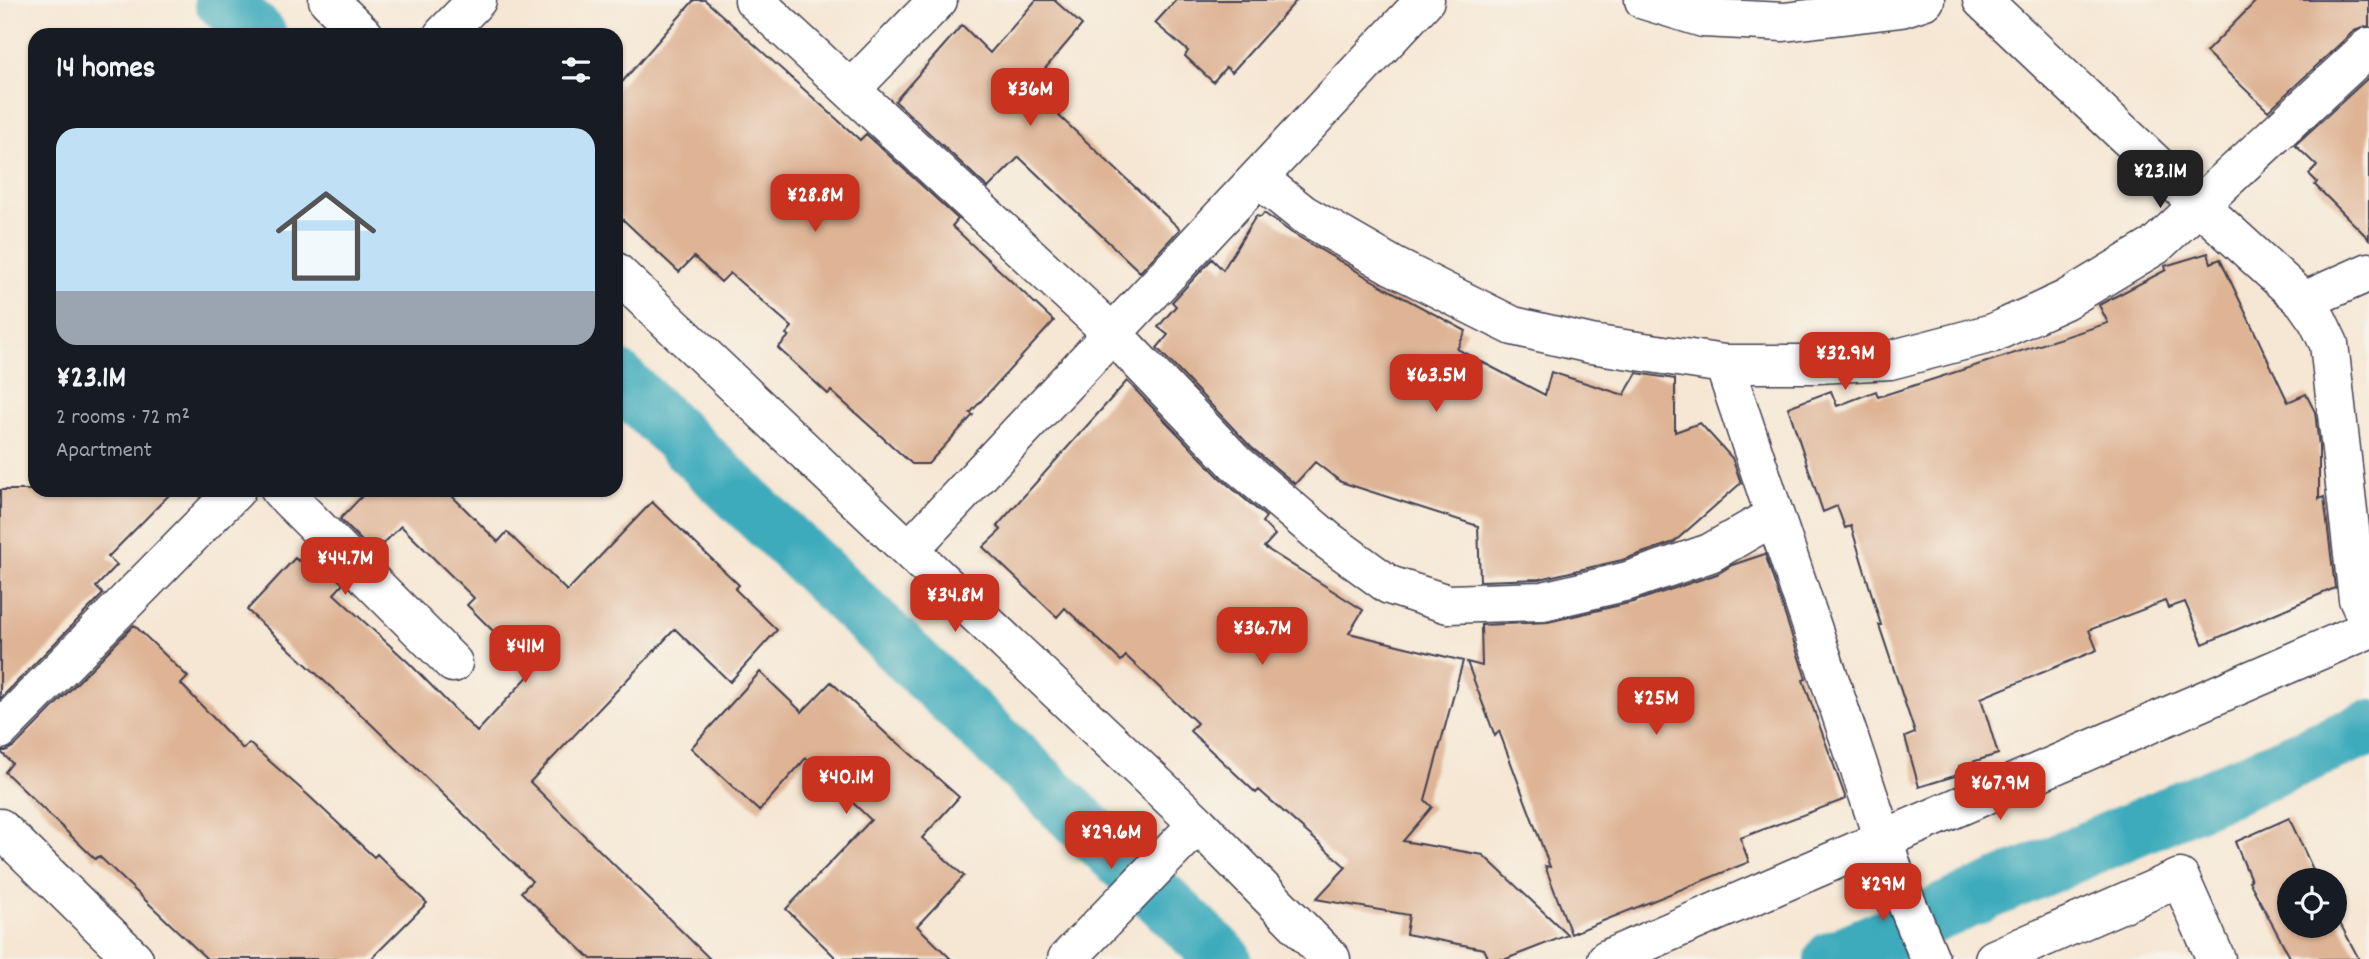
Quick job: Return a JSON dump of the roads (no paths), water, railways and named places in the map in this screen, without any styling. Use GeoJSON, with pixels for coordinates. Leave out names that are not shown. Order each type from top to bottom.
{"type":"FeatureCollection","features":[{"type":"Feature","properties":{"kind":"street"},"geometry":{"type":"LineString","coordinates":[[328,0],[357,28]]}},
{"type":"Feature","properties":{"kind":"street"},"geometry":{"type":"LineString","coordinates":[[450,28],[477,0]]}},
{"type":"Feature","properties":{"kind":"street"},"geometry":{"type":"LineString","coordinates":[[754,0],[1112,333],[1236,463],[1326,539],[1389,585],[1448,604],[1543,601],[1628,581],[1710,553],[1774,516]]}},
{"type":"Feature","properties":{"kind":"street"},"geometry":{"type":"LineString","coordinates":[[851,89],[937,0]]}},
{"type":"Feature","properties":{"kind":"street"},"geometry":{"type":"LineString","coordinates":[[909,550],[1425,0]]}},
{"type":"Feature","properties":{"kind":"street"},"geometry":{"type":"LineString","coordinates":[[1644,0],[1703,18],[1784,22],[1901,8],[1925,0]]}},
{"type":"Feature","properties":{"kind":"street"},"geometry":{"type":"LineString","coordinates":[[1982,0],[2304,301],[2318,321],[2329,344],[2358,599],[2369,623]]}},
{"type":"Feature","properties":{"kind":"street"},"geometry":{"type":"LineString","coordinates":[[1258,178],[1303,214],[1394,266],[1513,326],[1591,344],[1724,364],[1818,364],[1890,360],[1993,333],[2065,300],[2155,246],[2369,47]]}},
{"type":"Feature","properties":{"kind":"street"},"geometry":{"type":"LineString","coordinates":[[2304,301],[2369,272]]}},
{"type":"Feature","properties":{"kind":"street"},"geometry":{"type":"LineString","coordinates":[[623,279],[1198,824],[1331,959]]}},
{"type":"Feature","properties":{"kind":"street"},"geometry":{"type":"LineString","coordinates":[[1724,364],[1889,858],[1928,953]]}},
{"type":"Feature","properties":{"kind":"street"},"geometry":{"type":"LineString","coordinates":[[0,730],[229,497]]}},
{"type":"Feature","properties":{"kind":"street"},"geometry":{"type":"LineString","coordinates":[[287,497],[453,663]]}},
{"type":"Feature","properties":{"kind":"street"},"geometry":{"type":"LineString","coordinates":[[1607,959],[1889,858],[2369,629]]}},
{"type":"Feature","properties":{"kind":"street"},"geometry":{"type":"LineString","coordinates":[[1067,959],[1198,824]]}},
{"type":"Feature","properties":{"kind":"street"},"geometry":{"type":"LineString","coordinates":[[0,828],[134,959]]}},
{"type":"Feature","properties":{"kind":"street"},"geometry":{"type":"LineString","coordinates":[[1994,959],[2180,878],[2216,959]]}},
{"type":"Feature","properties":{"kind":"waterway"},"geometry":{"type":"LineString","coordinates":[[222,0],[252,28]]}},
{"type":"Feature","properties":{"kind":"waterway"},"geometry":{"type":"LineString","coordinates":[[623,384],[1224,959]]}},
{"type":"Feature","properties":{"kind":"waterway"},"geometry":{"type":"LineString","coordinates":[[1832,959],[2369,728]]}}]}
